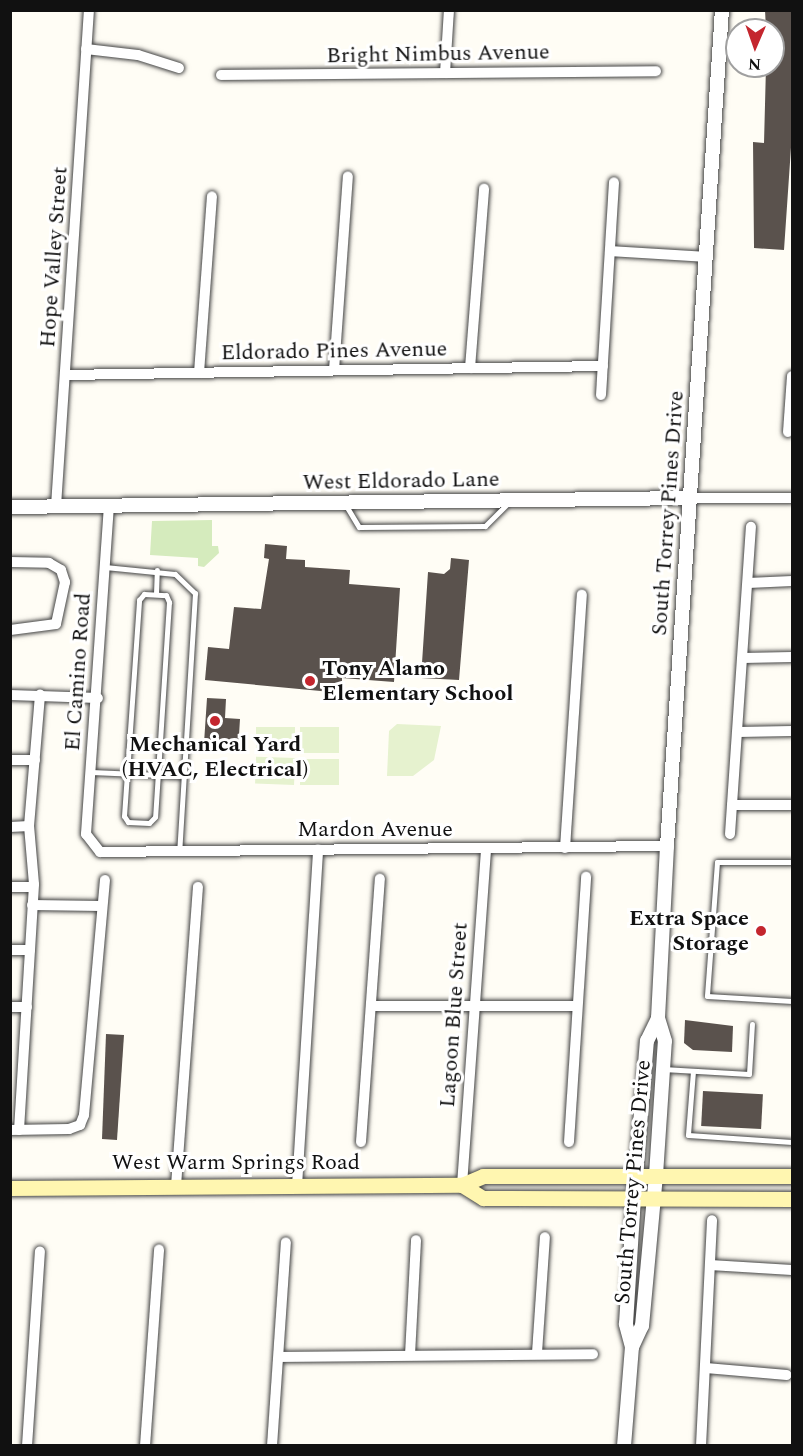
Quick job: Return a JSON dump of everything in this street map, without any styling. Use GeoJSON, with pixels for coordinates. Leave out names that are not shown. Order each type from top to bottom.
{"type":"FeatureCollection","features":[{"type":"Feature","properties":{"kind":"main road","name":"West Warm Springs Road"},"geometry":{"type":"LineString","coordinates":[[10,1188],[462,1185],[483,1176],[792,1176]]}},
{"type":"Feature","properties":{"kind":"main road","name":"West Warm Springs Road"},"geometry":{"type":"LineString","coordinates":[[462,1185],[483,1198],[792,1199]]}},
{"type":"Feature","properties":{"kind":"street","name":"Hope Valley Street"},"geometry":{"type":"LineString","coordinates":[[56,506],[89,10]]}},
{"type":"Feature","properties":{"kind":"street"},"geometry":{"type":"LineString","coordinates":[[445,73],[449,10]]}},
{"type":"Feature","properties":{"kind":"street","name":"South Torrey Pines Drive"},"geometry":{"type":"LineString","coordinates":[[632,1347],[642,1326],[656,1175],[665,1041],[658,1018],[722,10]]}},
{"type":"Feature","properties":{"kind":"street"},"geometry":{"type":"LineString","coordinates":[[86,49],[138,55],[178,68]]}},
{"type":"Feature","properties":{"kind":"street","name":"Bright Nimbus Avenue"},"geometry":{"type":"LineString","coordinates":[[221,75],[656,71]]}},
{"type":"Feature","properties":{"kind":"street"},"geometry":{"type":"LineString","coordinates":[[334,370],[348,177]]}},
{"type":"Feature","properties":{"kind":"street"},"geometry":{"type":"LineString","coordinates":[[601,394],[614,182]]}},
{"type":"Feature","properties":{"kind":"street"},"geometry":{"type":"LineString","coordinates":[[470,368],[484,189]]}},
{"type":"Feature","properties":{"kind":"street"},"geometry":{"type":"LineString","coordinates":[[199,373],[212,196]]}},
{"type":"Feature","properties":{"kind":"street"},"geometry":{"type":"LineString","coordinates":[[610,251],[707,257]]}},
{"type":"Feature","properties":{"kind":"street","name":"Eldorado Pines Avenue"},"geometry":{"type":"LineString","coordinates":[[65,375],[603,366]]}},
{"type":"Feature","properties":{"kind":"street"},"geometry":{"type":"LineString","coordinates":[[788,432],[792,376]]}},
{"type":"Feature","properties":{"kind":"street","name":"West Eldorado Lane"},"geometry":{"type":"LineString","coordinates":[[10,507],[792,498]]}},
{"type":"Feature","properties":{"kind":"street","name":"El Camino Road"},"geometry":{"type":"LineString","coordinates":[[88,841],[109,505]]}},
{"type":"Feature","properties":{"kind":"street"},"geometry":{"type":"LineString","coordinates":[[730,834],[751,527]]}},
{"type":"Feature","properties":{"kind":"street"},"geometry":{"type":"LineString","coordinates":[[10,562],[49,563],[61,570],[62,608],[52,627],[10,630]]}},
{"type":"Feature","properties":{"kind":"street"},"geometry":{"type":"LineString","coordinates":[[748,583],[792,581]]}},
{"type":"Feature","properties":{"kind":"street"},"geometry":{"type":"LineString","coordinates":[[564,848],[582,595]]}},
{"type":"Feature","properties":{"kind":"street"},"geometry":{"type":"LineString","coordinates":[[743,658],[792,657]]}},
{"type":"Feature","properties":{"kind":"street"},"geometry":{"type":"LineString","coordinates":[[10,695],[40,694],[98,698]]}},
{"type":"Feature","properties":{"kind":"street"},"geometry":{"type":"LineString","coordinates":[[40,694],[29,826],[33,887],[27,1007],[23,1068],[15,1130],[80,1125],[86,1108],[105,879]]}},
{"type":"Feature","properties":{"kind":"street"},"geometry":{"type":"LineString","coordinates":[[738,732],[792,731]]}},
{"type":"Feature","properties":{"kind":"street"},"geometry":{"type":"LineString","coordinates":[[10,760],[35,760]]}},
{"type":"Feature","properties":{"kind":"street"},"geometry":{"type":"LineString","coordinates":[[732,805],[792,805]]}},
{"type":"Feature","properties":{"kind":"street"},"geometry":{"type":"LineString","coordinates":[[10,827],[29,826]]}},
{"type":"Feature","properties":{"kind":"street","name":"Mardon Avenue"},"geometry":{"type":"LineString","coordinates":[[88,841],[108,854],[179,850],[668,846]]}},
{"type":"Feature","properties":{"kind":"street","name":"Lagoon Blue Street"},"geometry":{"type":"LineString","coordinates":[[462,1185],[486,849]]}},
{"type":"Feature","properties":{"kind":"street"},"geometry":{"type":"LineString","coordinates":[[297,1186],[318,850]]}},
{"type":"Feature","properties":{"kind":"street"},"geometry":{"type":"LineString","coordinates":[[569,1142],[586,877]]}},
{"type":"Feature","properties":{"kind":"street"},"geometry":{"type":"LineString","coordinates":[[362,1142],[380,879]]}},
{"type":"Feature","properties":{"kind":"street"},"geometry":{"type":"LineString","coordinates":[[10,887],[33,887]]}},
{"type":"Feature","properties":{"kind":"street"},"geometry":{"type":"LineString","coordinates":[[176,1186],[198,887]]}},
{"type":"Feature","properties":{"kind":"street"},"geometry":{"type":"LineString","coordinates":[[32,905],[101,906]]}},
{"type":"Feature","properties":{"kind":"street"},"geometry":{"type":"LineString","coordinates":[[10,950],[30,950]]}},
{"type":"Feature","properties":{"kind":"street"},"geometry":{"type":"LineString","coordinates":[[373,1006],[577,1006]]}},
{"type":"Feature","properties":{"kind":"street"},"geometry":{"type":"LineString","coordinates":[[10,1007],[27,1007]]}},
{"type":"Feature","properties":{"kind":"street","name":"South Torrey Pines Drive"},"geometry":{"type":"LineString","coordinates":[[624,1446],[632,1347],[626,1324],[634,1198],[638,1175],[647,1041],[658,1018]]}},
{"type":"Feature","properties":{"kind":"street"},"geometry":{"type":"LineString","coordinates":[[10,1069],[23,1068]]}},
{"type":"Feature","properties":{"kind":"street"},"geometry":{"type":"LineString","coordinates":[[701,1446],[712,1220]]}},
{"type":"Feature","properties":{"kind":"street"},"geometry":{"type":"LineString","coordinates":[[537,1353],[545,1237]]}},
{"type":"Feature","properties":{"kind":"street"},"geometry":{"type":"LineString","coordinates":[[410,1355],[416,1240]]}},
{"type":"Feature","properties":{"kind":"street"},"geometry":{"type":"LineString","coordinates":[[272,1446],[286,1242]]}},
{"type":"Feature","properties":{"kind":"street"},"geometry":{"type":"LineString","coordinates":[[145,1446],[159,1249]]}},
{"type":"Feature","properties":{"kind":"street"},"geometry":{"type":"LineString","coordinates":[[27,1446],[40,1251]]}},
{"type":"Feature","properties":{"kind":"street"},"geometry":{"type":"LineString","coordinates":[[710,1265],[792,1270]]}},
{"type":"Feature","properties":{"kind":"street"},"geometry":{"type":"LineString","coordinates":[[279,1357],[593,1353]]}},
{"type":"Feature","properties":{"kind":"street"},"geometry":{"type":"LineString","coordinates":[[705,1368],[787,1375]]}},
{"type":"Feature","properties":{"kind":"lane"},"geometry":{"type":"LineString","coordinates":[[344,502],[360,527],[485,526],[510,500]]}},
{"type":"Feature","properties":{"kind":"lane"},"geometry":{"type":"LineString","coordinates":[[105,567],[157,570],[181,577],[196,602],[179,850]]}},
{"type":"Feature","properties":{"kind":"lane"},"geometry":{"type":"LineString","coordinates":[[156,594],[157,570]]}},
{"type":"Feature","properties":{"kind":"lane"},"geometry":{"type":"LineString","coordinates":[[156,594],[167,596],[169,602],[155,817],[149,823],[125,819],[125,773],[140,598],[156,594]]}},
{"type":"Feature","properties":{"kind":"lane"},"geometry":{"type":"LineString","coordinates":[[91,772],[184,776]]}},
{"type":"Feature","properties":{"kind":"lane"},"geometry":{"type":"LineString","coordinates":[[792,862],[717,862],[707,996],[792,1001]]}},
{"type":"Feature","properties":{"kind":"lane"},"geometry":{"type":"LineString","coordinates":[[663,1069],[749,1074],[752,1024]]}},
{"type":"Feature","properties":{"kind":"lane"},"geometry":{"type":"LineString","coordinates":[[693,1071],[688,1135],[792,1142]]}},
{"type":"Feature","properties":{"kind":"green space"},"geometry":{"type":"Polygon","coordinates":[[[212,520],[212,546],[218,546],[219,553],[204,567],[198,566],[198,558],[150,555],[152,521],[212,520]]]}},
{"type":"Feature","properties":{"kind":"green space"},"geometry":{"type":"Polygon","coordinates":[[[397,724],[441,726],[434,760],[413,776],[387,776],[389,731],[397,724]]]}},
{"type":"Feature","properties":{"kind":"green space"},"geometry":{"type":"Polygon","coordinates":[[[256,727],[295,727],[295,753],[256,753],[256,727]]]}},
{"type":"Feature","properties":{"kind":"green space"},"geometry":{"type":"Polygon","coordinates":[[[300,727],[339,727],[339,753],[300,753],[300,727]]]}},
{"type":"Feature","properties":{"kind":"green space"},"geometry":{"type":"Polygon","coordinates":[[[256,757],[295,758],[294,785],[255,784],[256,757]]]}},
{"type":"Feature","properties":{"kind":"green space"},"geometry":{"type":"Polygon","coordinates":[[[300,759],[339,759],[339,785],[300,785],[300,759]]]}},
{"type":"Feature","properties":{"kind":"building"},"geometry":{"type":"Polygon","coordinates":[[[765,10],[792,10],[792,133],[784,250],[754,248],[753,142],[764,143],[766,78],[785,78],[785,18],[765,18],[765,10]]]}},
{"type":"Feature","properties":{"kind":"building","name":"Tony Alamo Elementary School"},"geometry":{"type":"Polygon","coordinates":[[[265,544],[287,546],[286,559],[305,560],[305,567],[350,570],[349,584],[400,588],[394,682],[342,678],[342,693],[205,680],[208,647],[229,649],[234,607],[261,609],[269,559],[264,558],[265,544]]]}},
{"type":"Feature","properties":{"kind":"building"},"geometry":{"type":"Polygon","coordinates":[[[451,558],[469,560],[459,680],[421,678],[428,572],[444,574],[450,569],[451,558]]]}},
{"type":"Feature","properties":{"kind":"building","name":"Mechanical Yard (HVAC, Electrical)"},"geometry":{"type":"Polygon","coordinates":[[[207,698],[226,699],[225,718],[240,719],[238,751],[225,750],[226,744],[204,743],[207,698]]]}},
{"type":"Feature","properties":{"kind":"building"},"geometry":{"type":"Polygon","coordinates":[[[685,1020],[733,1026],[732,1052],[693,1050],[684,1043],[685,1020]]]}},
{"type":"Feature","properties":{"kind":"building"},"geometry":{"type":"Polygon","coordinates":[[[106,1034],[124,1035],[117,1140],[102,1139],[106,1034]]]}},
{"type":"Feature","properties":{"kind":"building"},"geometry":{"type":"Polygon","coordinates":[[[703,1091],[763,1094],[761,1129],[701,1126],[703,1091]]]}},
{"type":"Feature","properties":{"kind":"place","name":"Tony Alamo Elementary School"},"geometry":{"type":"Point","coordinates":[310,681]}},
{"type":"Feature","properties":{"kind":"place","name":"Mechanical Yard (HVAC, Electrical)"},"geometry":{"type":"Point","coordinates":[215,721]}},
{"type":"Feature","properties":{"kind":"place","name":"Extra Space Storage"},"geometry":{"type":"Point","coordinates":[761,931]}}]}
